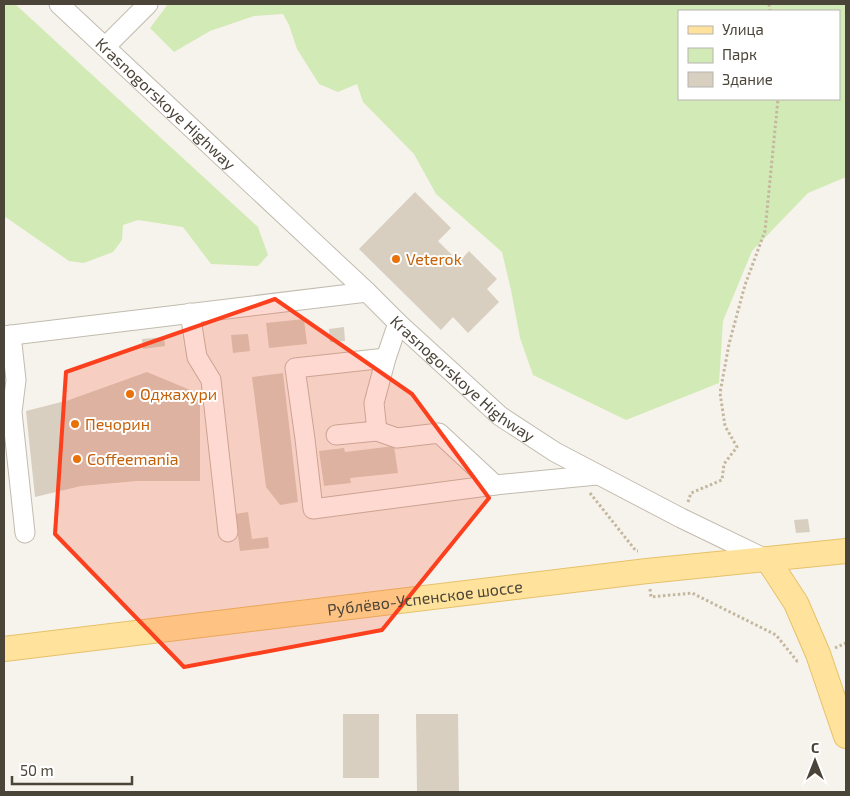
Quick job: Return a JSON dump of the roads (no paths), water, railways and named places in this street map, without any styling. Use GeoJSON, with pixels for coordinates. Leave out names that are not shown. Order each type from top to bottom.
{"type":"FeatureCollection","features":[{"type":"Feature","properties":{"kind":"main road","name":"Рублёво-Успенское шоссе"},"geometry":{"type":"LineString","coordinates":[[4,649],[647,571],[846,551]]}},
{"type":"Feature","properties":{"kind":"main road"},"geometry":{"type":"LineString","coordinates":[[768,560],[800,612],[818,654],[846,736]]}},
{"type":"Feature","properties":{"kind":"street","name":"Krasnogorskoye Highway"},"geometry":{"type":"LineString","coordinates":[[59,4],[398,323],[500,416],[555,452],[592,482],[681,518],[768,560]]}},
{"type":"Feature","properties":{"kind":"street"},"geometry":{"type":"LineString","coordinates":[[105,47],[148,4]]}},
{"type":"Feature","properties":{"kind":"street"},"geometry":{"type":"LineString","coordinates":[[25,533],[12,412],[16,380],[7,335],[367,292]]}},
{"type":"Feature","properties":{"kind":"street"},"geometry":{"type":"LineString","coordinates":[[190,313],[197,357],[211,380],[228,532]]}},
{"type":"Feature","properties":{"kind":"street"},"geometry":{"type":"LineString","coordinates":[[377,431],[374,403],[398,323]]}},
{"type":"Feature","properties":{"kind":"street"},"geometry":{"type":"LineString","coordinates":[[386,358],[295,368],[313,509],[495,485],[592,482]]}},
{"type":"Feature","properties":{"kind":"street"},"geometry":{"type":"LineString","coordinates":[[336,435],[377,431],[398,438],[439,433],[495,485]]}},
{"type":"Feature","properties":{"kind":"place","name":"Veterok"},"geometry":{"type":"Point","coordinates":[396,259]}},
{"type":"Feature","properties":{"kind":"place","name":"Оджахури"},"geometry":{"type":"Point","coordinates":[130,394]}},
{"type":"Feature","properties":{"kind":"place","name":"Печорин"},"geometry":{"type":"Point","coordinates":[75,424]}},
{"type":"Feature","properties":{"kind":"place","name":"Coffeemania"},"geometry":{"type":"Point","coordinates":[77,459]}}]}
